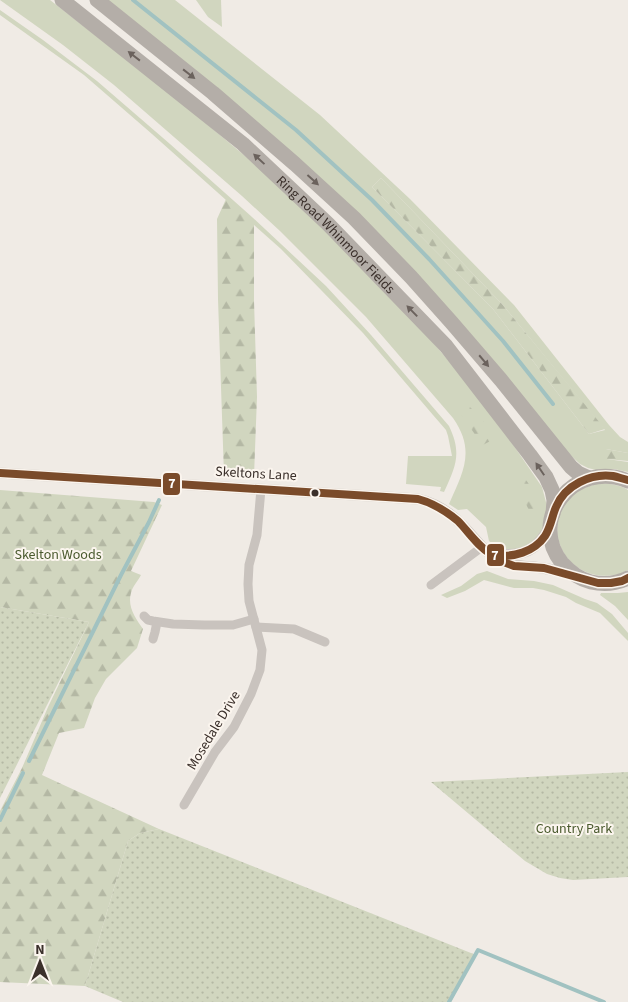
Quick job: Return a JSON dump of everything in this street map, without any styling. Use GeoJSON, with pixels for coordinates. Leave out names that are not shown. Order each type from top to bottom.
{"type":"FeatureCollection","features":[{"type":"Feature","properties":{"kind":"highway","name":"Ring Road Whinmoor Fields"},"geometry":{"type":"LineString","coordinates":[[62,0],[243,144],[328,224],[446,346],[546,477],[554,500],[551,535],[554,548],[566,568],[577,576]]}},
{"type":"Feature","properties":{"kind":"highway","name":"Ring Road Whinmoor Fields"},"geometry":{"type":"LineString","coordinates":[[97,0],[213,93],[354,218],[410,277],[501,380],[571,467],[589,478]]}},
{"type":"Feature","properties":{"kind":"highway"},"geometry":{"type":"LineString","coordinates":[[552,519],[560,498],[578,482],[597,476],[611,476],[628,481]]}},
{"type":"Feature","properties":{"kind":"highway"},"geometry":{"type":"LineString","coordinates":[[577,576],[598,583],[626,580]]}},
{"type":"Feature","properties":{"kind":"street","name":"Skeltons Lane"},"geometry":{"type":"LineString","coordinates":[[0,473],[418,498],[440,507],[455,518],[486,550],[501,561],[514,566],[544,568],[577,576]]}},
{"type":"Feature","properties":{"kind":"street","name":"Mosedale Drive"},"geometry":{"type":"LineString","coordinates":[[184,805],[215,752],[234,727],[251,694],[260,670],[262,650],[249,601],[249,565],[257,535],[261,489]]}},
{"type":"Feature","properties":{"kind":"street"},"geometry":{"type":"LineString","coordinates":[[431,584],[486,550],[514,555],[529,550],[546,535],[552,519]]}},
{"type":"Feature","properties":{"kind":"street"},"geometry":{"type":"LineString","coordinates":[[144,616],[148,620],[157,622],[181,624],[233,625],[255,623],[294,629],[325,642]]}},
{"type":"Feature","properties":{"kind":"street"},"geometry":{"type":"LineString","coordinates":[[153,639],[157,622]]}},
{"type":"Feature","properties":{"kind":"green space"},"geometry":{"type":"Polygon","coordinates":[[[0,0],[50,0],[177,99],[251,161],[351,254],[431,340],[488,408],[542,487],[547,506],[544,531],[523,549],[503,549],[489,541],[486,527],[467,509],[458,510],[449,504],[459,482],[465,461],[466,451],[460,430],[453,418],[366,317],[242,196],[114,85],[63,45],[0,0]]]}},
{"type":"Feature","properties":{"kind":"green space"},"geometry":{"type":"Polygon","coordinates":[[[106,0],[175,0],[320,115],[410,199],[514,305],[609,425],[620,437],[628,442],[628,453],[606,449],[607,459],[628,462],[628,472],[614,469],[596,470],[588,468],[580,464],[567,452],[468,331],[366,221],[106,0]],[[381,178],[372,187],[493,309],[589,434],[605,430],[502,304],[381,178]]]}},
{"type":"Feature","properties":{"kind":"green space"},"geometry":{"type":"Polygon","coordinates":[[[196,0],[221,0],[222,27],[208,17],[196,0]]]}},
{"type":"Feature","properties":{"kind":"green space"},"geometry":{"type":"Polygon","coordinates":[[[0,10],[97,81],[252,217],[326,286],[449,426],[455,444],[456,459],[452,475],[444,492],[440,491],[441,487],[406,484],[408,456],[452,456],[448,436],[446,430],[363,333],[281,249],[152,134],[84,75],[0,15],[0,10]]]}},
{"type":"Feature","properties":{"kind":"green space"},"geometry":{"type":"Polygon","coordinates":[[[381,178],[502,304],[605,429],[589,434],[493,309],[372,187],[381,178]]]}},
{"type":"Feature","properties":{"kind":"green space"},"geometry":{"type":"Polygon","coordinates":[[[226,199],[254,224],[257,397],[254,476],[224,475],[217,219],[226,199]]]}},
{"type":"Feature","properties":{"kind":"green space"},"geometry":{"type":"Polygon","coordinates":[[[467,404],[496,438],[481,446],[456,407],[467,404]]]}},
{"type":"Feature","properties":{"kind":"green space"},"geometry":{"type":"Polygon","coordinates":[[[606,449],[628,453],[628,461],[607,459],[604,461],[588,456],[606,449]]]}},
{"type":"Feature","properties":{"kind":"green space"},"geometry":{"type":"Polygon","coordinates":[[[523,476],[532,488],[535,496],[536,501],[533,510],[529,510],[514,481],[523,476]]]}},
{"type":"Feature","properties":{"kind":"green space"},"geometry":{"type":"Polygon","coordinates":[[[599,483],[618,485],[628,490],[628,570],[616,575],[597,575],[582,570],[570,561],[562,550],[558,536],[558,521],[563,507],[577,492],[599,483]]]}},
{"type":"Feature","properties":{"kind":"green space","name":"Skelton Woods"},"geometry":{"type":"Polygon","coordinates":[[[0,490],[154,502],[162,505],[131,571],[141,575],[133,588],[130,598],[133,612],[143,629],[137,648],[106,679],[95,698],[84,728],[59,733],[42,775],[159,829],[140,833],[128,841],[85,986],[0,982],[0,811],[22,768],[48,707],[89,622],[0,607],[0,490]]]}},
{"type":"Feature","properties":{"kind":"green space"},"geometry":{"type":"Polygon","coordinates":[[[487,571],[508,579],[553,585],[597,603],[612,614],[628,633],[628,641],[600,613],[566,597],[544,590],[514,588],[484,580],[465,591],[447,598],[441,595],[461,586],[477,574],[487,571]]]}},
{"type":"Feature","properties":{"kind":"green space"},"geometry":{"type":"Polygon","coordinates":[[[628,592],[628,620],[615,606],[600,595],[601,593],[628,592]]]}},
{"type":"Feature","properties":{"kind":"green space"},"geometry":{"type":"Polygon","coordinates":[[[0,607],[89,622],[0,798],[0,607]]]}},
{"type":"Feature","properties":{"kind":"green space","name":"Country Park"},"geometry":{"type":"Polygon","coordinates":[[[628,772],[628,877],[573,880],[547,874],[525,861],[431,782],[628,772]]]}},
{"type":"Feature","properties":{"kind":"green space"},"geometry":{"type":"Polygon","coordinates":[[[159,829],[476,955],[451,1002],[123,1002],[85,986],[128,841],[140,833],[159,829]]]}},
{"type":"Feature","properties":{"kind":"waterway"},"geometry":{"type":"LineString","coordinates":[[133,0],[296,130],[372,200],[429,259],[503,341],[553,404]]}},
{"type":"Feature","properties":{"kind":"waterway"},"geometry":{"type":"LineString","coordinates":[[29,761],[159,500]]}},
{"type":"Feature","properties":{"kind":"waterway"},"geometry":{"type":"LineString","coordinates":[[0,820],[23,773]]}},
{"type":"Feature","properties":{"kind":"waterway"},"geometry":{"type":"LineString","coordinates":[[449,1002],[478,950],[604,1002]]}},
{"type":"Feature","properties":{"kind":"transit line","name":"7"},"geometry":{"type":"LineString","coordinates":[[0,473],[418,499],[434,505],[449,514],[485,550],[494,555],[501,556],[522,553],[540,542],[547,533],[560,499],[580,482],[596,476],[613,476],[628,480]]}},
{"type":"Feature","properties":{"kind":"transit line","name":"7"},"geometry":{"type":"LineString","coordinates":[[493,556],[514,566],[544,568],[598,583],[611,583],[628,578]]}}]}
